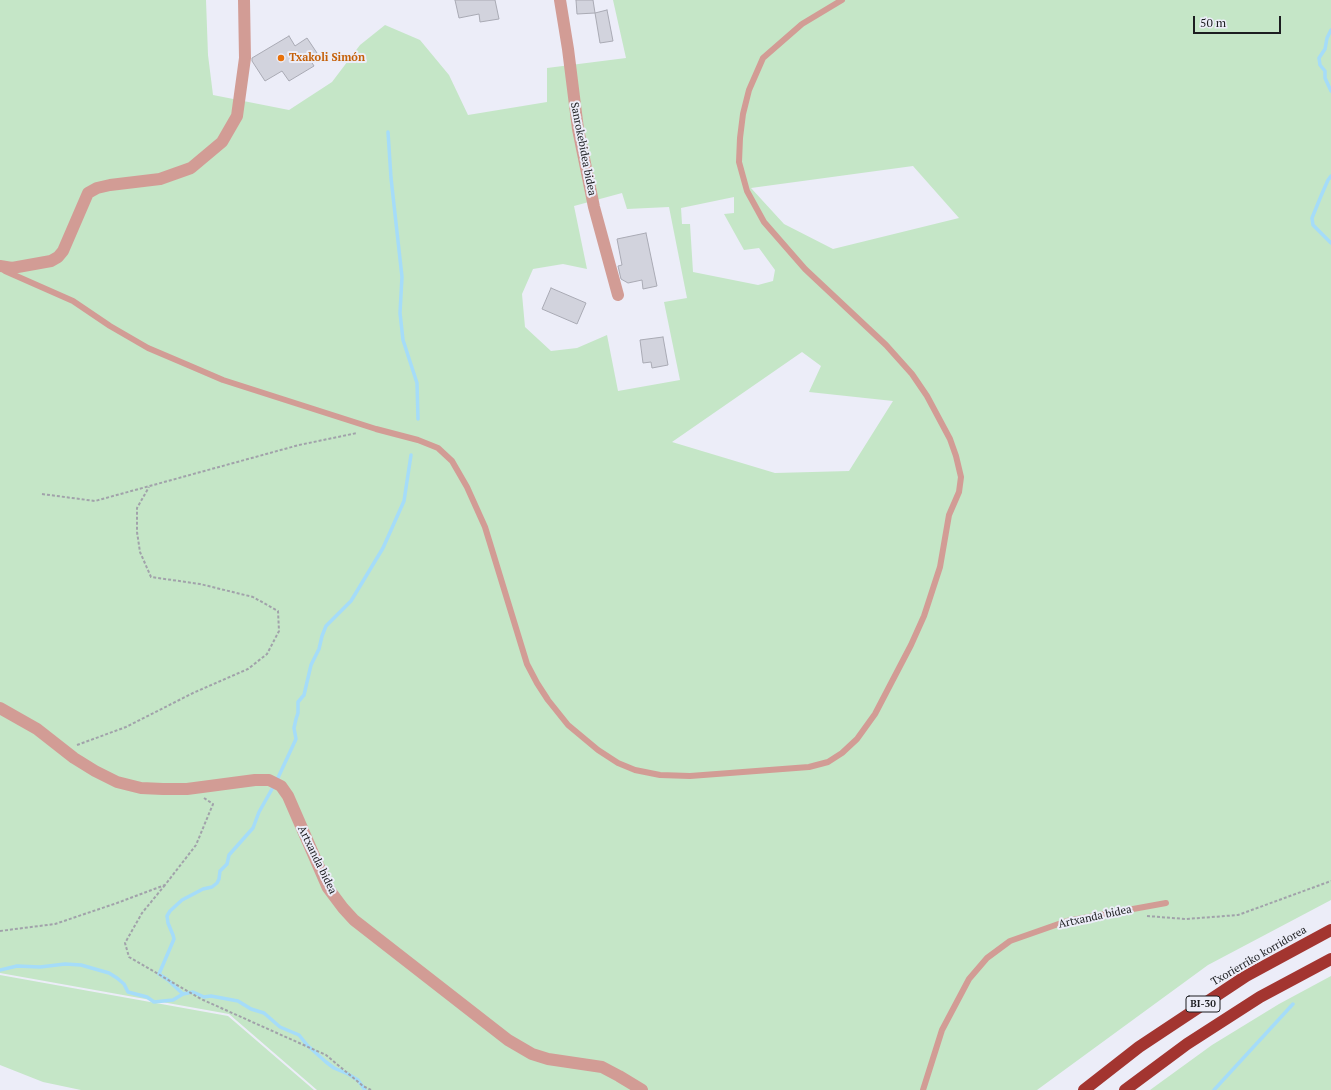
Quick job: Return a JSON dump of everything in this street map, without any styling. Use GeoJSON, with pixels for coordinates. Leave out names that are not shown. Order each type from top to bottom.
{"type":"FeatureCollection","features":[{"type":"Feature","properties":{"kind":"highway","name":"Txorierriko korridorea"},"geometry":{"type":"LineString","coordinates":[[1084,1090],[1139,1047],[1246,976],[1331,930]]}},
{"type":"Feature","properties":{"kind":"highway","name":"BI-30"},"geometry":{"type":"LineString","coordinates":[[1125,1090],[1187,1044],[1260,997],[1331,959]]}},
{"type":"Feature","properties":{"kind":"street"},"geometry":{"type":"LineString","coordinates":[[0,267],[12,268],[50,261],[58,257],[63,251],[88,193],[97,188],[110,185],[160,179],[191,168],[222,142],[237,116],[245,58],[244,0]]}},
{"type":"Feature","properties":{"kind":"street","name":"Sanrokebidea bidea"},"geometry":{"type":"LineString","coordinates":[[560,0],[578,129],[594,207],[618,295]]}},
{"type":"Feature","properties":{"kind":"street","name":"Artxanda bidea"},"geometry":{"type":"LineString","coordinates":[[0,708],[37,729],[63,750],[94,771],[117,782],[141,788],[188,789],[255,780],[269,780],[281,786],[288,796],[328,888],[354,920],[470,1012],[508,1040],[532,1054],[548,1059],[602,1067],[642,1090]]}},
{"type":"Feature","properties":{"kind":"lane"},"geometry":{"type":"LineString","coordinates":[[0,267],[73,301],[110,326],[148,348],[223,380],[376,429],[418,440],[438,448],[452,461],[467,487],[485,527],[527,664],[548,700],[568,725],[598,750],[618,763],[635,770],[660,775],[690,776],[809,767],[828,762],[842,753],[857,739],[875,714],[911,645],[924,616],[940,567],[949,515],[959,492],[960,477],[956,456],[950,439],[927,396],[912,374],[886,345],[805,269],[764,222],[747,191],[739,162],[743,114],[749,90],[763,58],[802,24],[842,0]]}},
{"type":"Feature","properties":{"kind":"lane","name":"Artxanda bidea"},"geometry":{"type":"LineString","coordinates":[[923,1090],[942,1030],[969,979],[987,958],[1010,941],[1066,921],[1166,904]]}},
{"type":"Feature","properties":{"kind":"path"},"geometry":{"type":"LineString","coordinates":[[42,494],[95,501],[299,445],[376,429]]}},
{"type":"Feature","properties":{"kind":"path"},"geometry":{"type":"LineString","coordinates":[[63,750],[126,727],[193,693],[248,669],[267,654],[278,631],[278,611],[253,597],[200,584],[151,577],[140,552],[137,532],[137,508],[149,486]]}},
{"type":"Feature","properties":{"kind":"path"},"geometry":{"type":"LineString","coordinates":[[188,789],[213,804],[196,845],[142,913],[125,944],[129,957],[201,999],[326,1055],[363,1086],[372,1090]]}},
{"type":"Feature","properties":{"kind":"path"},"geometry":{"type":"LineString","coordinates":[[1141,916],[1186,920],[1238,915],[1331,881]]}},
{"type":"Feature","properties":{"kind":"path"},"geometry":{"type":"LineString","coordinates":[[0,931],[55,924],[165,885]]}},
{"type":"Feature","properties":{"kind":"green space"},"geometry":{"type":"Polygon","coordinates":[[[0,0],[206,0],[208,55],[213,95],[289,110],[332,82],[360,45],[385,25],[420,40],[449,75],[468,115],[547,102],[547,68],[626,58],[613,0],[1331,0],[1331,900],[1208,965],[1037,1090],[317,1090],[229,1014],[0,973],[0,0]],[[913,166],[751,188],[784,224],[833,249],[959,218],[913,166]],[[622,193],[574,206],[587,269],[563,264],[533,269],[522,294],[525,327],[551,351],[577,348],[607,335],[618,391],[680,380],[664,302],[687,298],[669,207],[627,209],[622,193]],[[734,197],[681,208],[682,224],[690,224],[693,272],[758,285],[773,281],[775,270],[759,248],[744,250],[724,214],[734,213],[734,197]],[[802,352],[672,442],[775,473],[849,471],[893,401],[809,392],[821,366],[802,352]]]}},
{"type":"Feature","properties":{"kind":"green space"},"geometry":{"type":"Polygon","coordinates":[[[0,975],[228,1016],[314,1090],[81,1090],[43,1082],[0,1065],[0,975]]]}},
{"type":"Feature","properties":{"kind":"green space"},"geometry":{"type":"Polygon","coordinates":[[[1331,976],[1331,1090],[1150,1090],[1212,1045],[1279,1004],[1331,976]]]}},
{"type":"Feature","properties":{"kind":"building"},"geometry":{"type":"Polygon","coordinates":[[[455,0],[495,0],[499,19],[480,22],[479,14],[459,18],[455,0]]]}},
{"type":"Feature","properties":{"kind":"building"},"geometry":{"type":"Polygon","coordinates":[[[576,0],[593,0],[595,13],[577,14],[576,0]]]}},
{"type":"Feature","properties":{"kind":"building"},"geometry":{"type":"Polygon","coordinates":[[[607,10],[613,41],[600,43],[595,13],[607,10]]]}},
{"type":"Feature","properties":{"kind":"building","name":"Txakoli Simón"},"geometry":{"type":"Polygon","coordinates":[[[289,36],[295,46],[307,38],[317,53],[309,58],[314,66],[289,81],[282,71],[265,81],[252,61],[252,58],[289,36]]]}},
{"type":"Feature","properties":{"kind":"building"},"geometry":{"type":"Polygon","coordinates":[[[646,233],[657,286],[643,289],[642,280],[628,283],[621,279],[618,266],[622,265],[617,239],[646,233]]]}},
{"type":"Feature","properties":{"kind":"building"},"geometry":{"type":"Polygon","coordinates":[[[551,288],[586,303],[577,324],[542,309],[551,288]]]}},
{"type":"Feature","properties":{"kind":"building"},"geometry":{"type":"Polygon","coordinates":[[[663,337],[668,365],[652,368],[651,362],[643,363],[640,340],[663,337]]]}},
{"type":"Feature","properties":{"kind":"waterway"},"geometry":{"type":"LineString","coordinates":[[1331,30],[1327,38],[1325,49],[1319,58],[1320,65],[1325,71],[1325,78],[1331,91]]}},
{"type":"Feature","properties":{"kind":"waterway"},"geometry":{"type":"LineString","coordinates":[[388,132],[391,178],[402,277],[400,313],[403,340],[417,383],[418,419]]}},
{"type":"Feature","properties":{"kind":"waterway"},"geometry":{"type":"LineString","coordinates":[[1331,176],[1312,218],[1313,225],[1331,243]]}},
{"type":"Feature","properties":{"kind":"waterway"},"geometry":{"type":"LineString","coordinates":[[183,994],[159,974],[174,939],[167,916],[170,911],[182,900],[203,889],[212,887],[217,883],[220,871],[227,864],[229,855],[253,828],[259,812],[276,782],[296,739],[294,728],[298,713],[298,702],[304,695],[311,665],[319,649],[326,626],[351,601],[383,548],[404,501],[411,455]]}},
{"type":"Feature","properties":{"kind":"waterway"},"geometry":{"type":"LineString","coordinates":[[0,970],[17,966],[40,967],[65,964],[81,965],[109,973],[124,984],[128,992],[147,997],[154,1002],[173,1000],[183,994],[193,992],[204,997],[211,996],[238,1001],[251,1009],[264,1013],[280,1027],[299,1035],[307,1045],[326,1062],[334,1068],[358,1080],[365,1090]]}},
{"type":"Feature","properties":{"kind":"waterway"},"geometry":{"type":"LineString","coordinates":[[1214,1090],[1293,1004]]}},
{"type":"Feature","properties":{"kind":"place","name":"Txakoli Simón"},"geometry":{"type":"Point","coordinates":[281,58]}}]}
